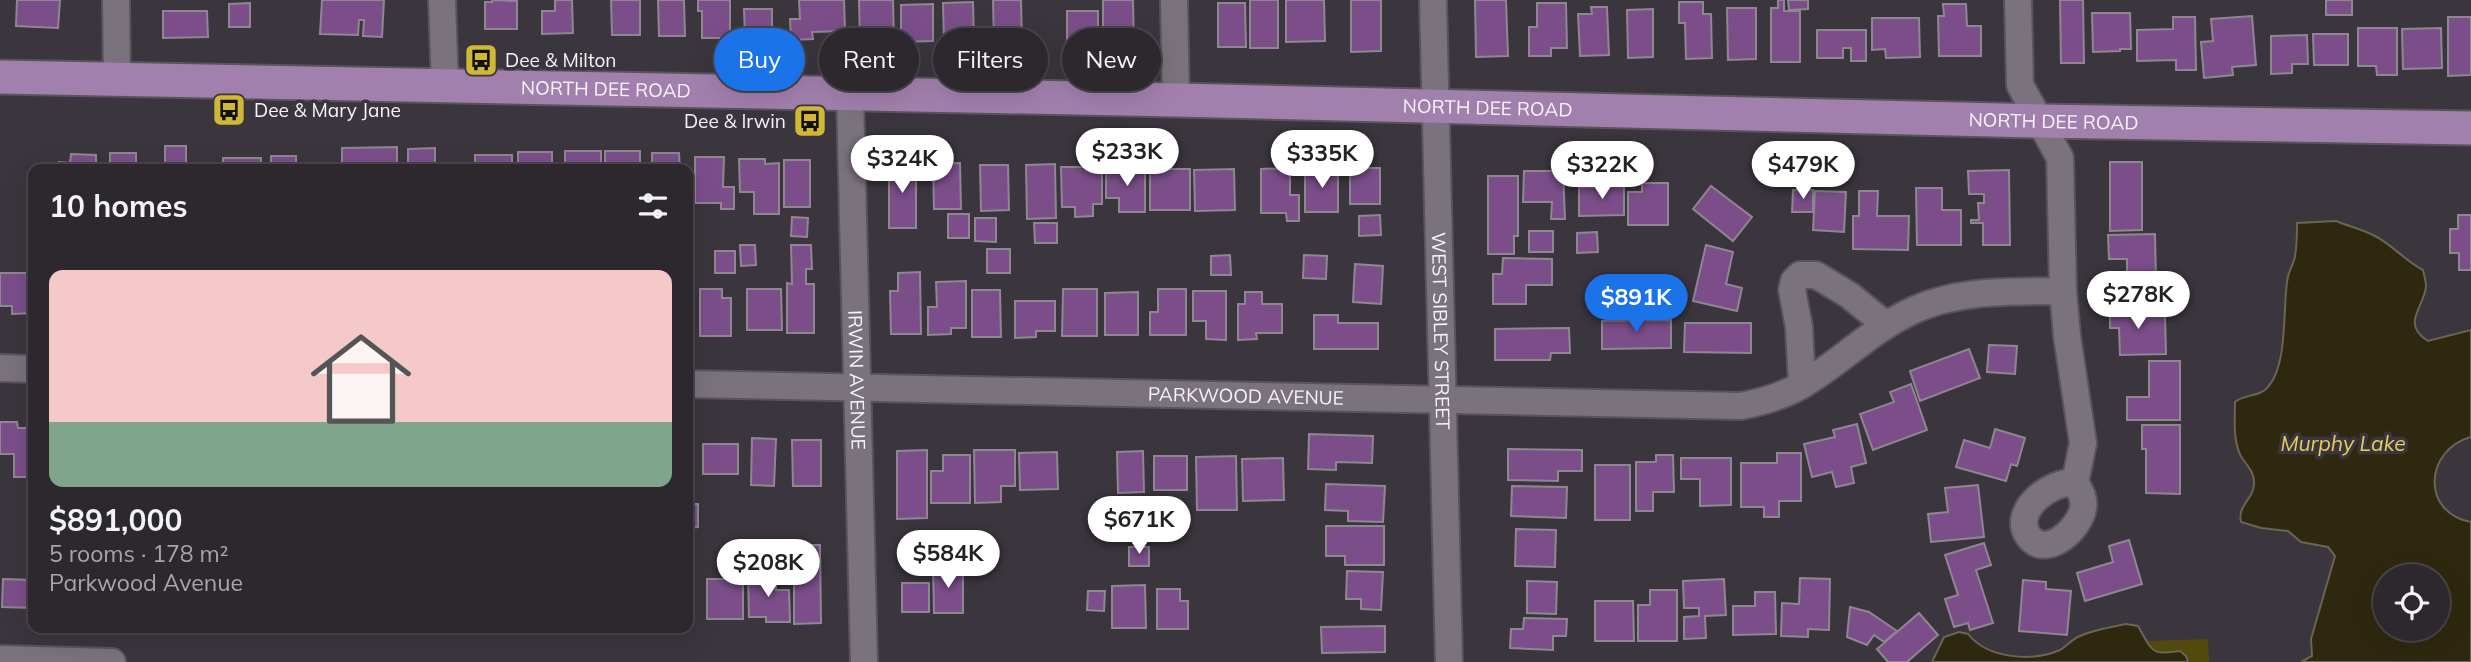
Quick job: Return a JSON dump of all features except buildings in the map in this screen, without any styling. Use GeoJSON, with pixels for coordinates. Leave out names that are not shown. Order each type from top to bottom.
{"type":"FeatureCollection","features":[{"type":"Feature","properties":{"kind":"main road","name":"NORTH DEE ROAD"},"geometry":{"type":"LineString","coordinates":[[0,77],[2471,128]]}},
{"type":"Feature","properties":{"kind":"street"},"geometry":{"type":"LineString","coordinates":[[116,0],[117,79]]}},
{"type":"Feature","properties":{"kind":"street"},"geometry":{"type":"LineString","coordinates":[[442,0],[445,87]]}},
{"type":"Feature","properties":{"kind":"street"},"geometry":{"type":"LineString","coordinates":[[1174,0],[1176,100]]}},
{"type":"Feature","properties":{"kind":"street","name":"WEST SIBLEY STREET"},"geometry":{"type":"LineString","coordinates":[[1433,0],[1449,662]]}},
{"type":"Feature","properties":{"kind":"street"},"geometry":{"type":"LineString","coordinates":[[2018,0],[2020,85],[2060,158],[2063,290],[2083,443],[2075,482]]}},
{"type":"Feature","properties":{"kind":"street","name":"IRWIN AVENUE"},"geometry":{"type":"LineString","coordinates":[[850,96],[864,662]]}},
{"type":"Feature","properties":{"kind":"street"},"geometry":{"type":"LineString","coordinates":[[1802,385],[1799,327],[1792,290],[1794,281],[1800,275],[1816,275],[1849,295],[1886,325]]}},
{"type":"Feature","properties":{"kind":"street","name":"PARKWOOD AVENUE"},"geometry":{"type":"LineString","coordinates":[[693,384],[1741,406],[1760,402],[1802,385],[1886,325],[1916,309],[1942,300],[1978,293],[2063,290]]}},
{"type":"Feature","properties":{"kind":"street"},"geometry":{"type":"LineString","coordinates":[[0,368],[28,369]]}},
{"type":"Feature","properties":{"kind":"street"},"geometry":{"type":"LineString","coordinates":[[0,659],[112,662]]}},
{"type":"Feature","properties":{"kind":"shaded area"},"geometry":{"type":"Polygon","coordinates":[[[2126,624],[2138,626],[2146,641],[2208,639],[2209,662],[1932,662],[1944,637],[1959,632],[1968,634],[1987,649],[2024,657],[2049,654],[2060,650],[2075,638],[2126,624]]]}},
{"type":"Feature","properties":{"kind":"water","name":"Murphy Lake"},"geometry":{"type":"Polygon","coordinates":[[[2336,221],[2364,231],[2380,239],[2423,270],[2425,293],[2415,321],[2420,335],[2428,341],[2471,330],[2471,437],[2455,444],[2444,454],[2437,467],[2435,481],[2437,495],[2443,507],[2455,516],[2471,522],[2471,662],[2301,662],[2312,656],[2311,639],[2335,556],[2328,547],[2301,542],[2288,531],[2261,528],[2241,522],[2241,511],[2252,493],[2254,482],[2237,446],[2235,402],[2265,390],[2275,377],[2284,333],[2286,288],[2297,244],[2297,223],[2336,221]]]}},
{"type":"Feature","properties":{"kind":"water"},"geometry":{"type":"Polygon","coordinates":[[[2126,624],[2138,626],[2146,641],[2157,652],[2180,651],[2188,662],[1932,662],[1944,637],[1959,632],[1968,634],[1987,649],[2024,657],[2049,654],[2060,650],[2075,638],[2126,624]]]}},
{"type":"Feature","properties":{"kind":"place","name":"Dee & Milton"},"geometry":{"type":"Point","coordinates":[481,60]}},
{"type":"Feature","properties":{"kind":"place","name":"Dee & Mary Jane"},"geometry":{"type":"Point","coordinates":[229,110]}},
{"type":"Feature","properties":{"kind":"place","name":"Dee & Irwin"},"geometry":{"type":"Point","coordinates":[810,121]}}]}
